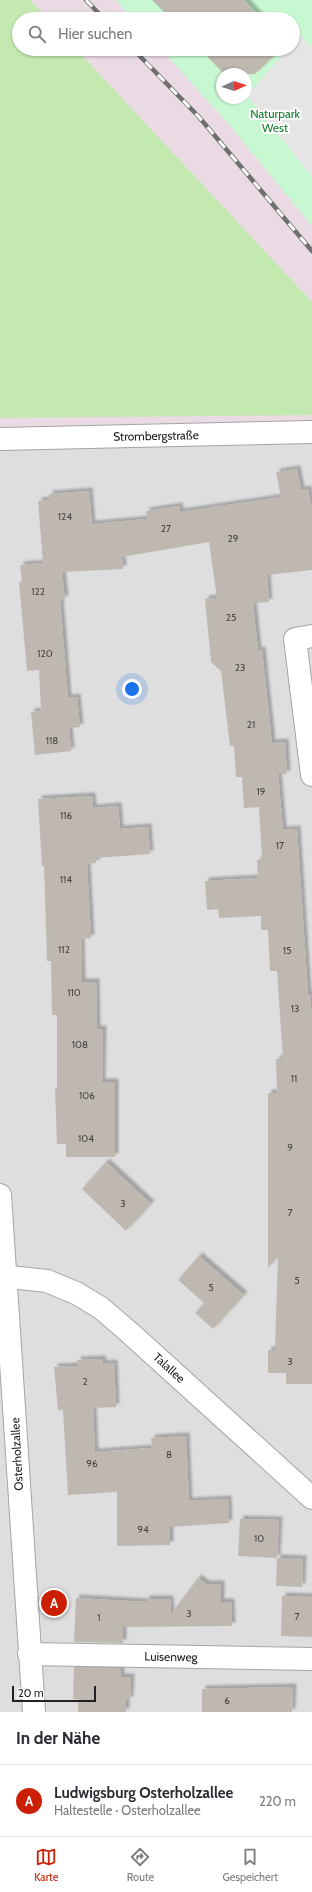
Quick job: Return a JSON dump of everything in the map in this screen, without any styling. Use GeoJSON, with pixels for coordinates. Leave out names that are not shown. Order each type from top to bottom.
{"type":"FeatureCollection","features":[{"type":"Feature","properties":{"kind":"street","name":"Strombergstraße"},"geometry":{"type":"LineString","coordinates":[[0,439],[312,432]]}},
{"type":"Feature","properties":{"kind":"street"},"geometry":{"type":"LineString","coordinates":[[312,636],[294,639],[312,775]]}},
{"type":"Feature","properties":{"kind":"street","name":"Osterholzallee"},"geometry":{"type":"LineString","coordinates":[[0,1195],[2,1276],[34,1712]]}},
{"type":"Feature","properties":{"kind":"street","name":"Talallee"},"geometry":{"type":"LineString","coordinates":[[2,1276],[47,1281],[76,1293],[100,1308],[309,1488]]}},
{"type":"Feature","properties":{"kind":"street","name":"Luisenweg"},"geometry":{"type":"LineString","coordinates":[[29,1654],[312,1659]]}},
{"type":"Feature","properties":{"kind":"shaded area"},"geometry":{"type":"Polygon","coordinates":[[[0,0],[312,0],[312,432],[0,439],[0,0]]]}},
{"type":"Feature","properties":{"kind":"shaded area"},"geometry":{"type":"Polygon","coordinates":[[[300,34],[312,48],[312,177],[252,101],[252,89],[281,56],[300,56],[300,34]]]}},
{"type":"Feature","properties":{"kind":"shaded area"},"geometry":{"type":"Polygon","coordinates":[[[312,432],[312,1712],[0,1712],[0,439],[312,432]]]}},
{"type":"Feature","properties":{"kind":"green space"},"geometry":{"type":"Polygon","coordinates":[[[0,0],[30,0],[41,12],[12,12],[12,56],[83,56],[312,302],[312,415],[0,418],[0,0]]]}},
{"type":"Feature","properties":{"kind":"green space","name":"Naturpark West"},"geometry":{"type":"Polygon","coordinates":[[[116,0],[312,0],[312,226],[227,122],[167,56],[300,56],[300,12],[127,12],[116,0]]]}},
{"type":"Feature","properties":{"kind":"building"},"geometry":{"type":"Polygon","coordinates":[[[152,0],[244,0],[255,12],[164,12],[152,0]]]}},
{"type":"Feature","properties":{"kind":"building"},"geometry":{"type":"Polygon","coordinates":[[[207,56],[274,56],[255,74],[252,74],[252,68],[218,68],[207,56]]]}},
{"type":"Feature","properties":{"kind":"building"},"geometry":{"type":"Polygon","coordinates":[[[297,469],[301,490],[308,489],[312,509],[312,570],[267,575],[269,602],[253,603],[258,651],[262,650],[272,743],[285,742],[287,774],[278,774],[283,830],[297,829],[308,994],[310,994],[312,1020],[312,1384],[286,1384],[286,1373],[268,1373],[268,1350],[275,1350],[278,1256],[268,1268],[268,1093],[277,1093],[276,1059],[283,1059],[277,971],[270,971],[268,930],[261,930],[261,916],[219,918],[218,909],[207,910],[205,881],[258,878],[257,860],[262,859],[259,807],[244,808],[242,777],[236,777],[234,746],[230,746],[221,671],[211,662],[205,599],[217,598],[209,542],[122,557],[123,569],[62,572],[65,599],[60,600],[68,698],[77,697],[80,727],[69,728],[71,751],[35,755],[31,712],[41,711],[39,670],[27,671],[19,582],[22,581],[20,565],[43,563],[38,501],[50,500],[49,494],[89,491],[92,524],[147,519],[146,511],[179,506],[180,512],[281,497],[276,472],[297,469]]]}},
{"type":"Feature","properties":{"kind":"building"},"geometry":{"type":"Polygon","coordinates":[[[92,796],[93,808],[118,806],[120,829],[148,827],[150,854],[96,858],[96,863],[87,864],[91,938],[81,939],[82,982],[96,982],[97,1029],[103,1029],[102,1082],[115,1082],[115,1157],[66,1157],[66,1144],[57,1144],[55,1089],[57,1089],[57,1015],[52,1015],[51,961],[47,961],[44,866],[42,866],[38,799],[92,796]]]}},
{"type":"Feature","properties":{"kind":"building"},"geometry":{"type":"Polygon","coordinates":[[[106,1162],[151,1204],[126,1231],[82,1189],[106,1162]]]}},
{"type":"Feature","properties":{"kind":"building"},"geometry":{"type":"Polygon","coordinates":[[[199,1256],[244,1295],[213,1329],[195,1313],[204,1303],[178,1280],[199,1256]]]}},
{"type":"Feature","properties":{"kind":"building"},"geometry":{"type":"Polygon","coordinates":[[[102,1359],[103,1364],[114,1363],[116,1407],[93,1408],[95,1452],[152,1448],[151,1438],[186,1436],[189,1501],[228,1499],[229,1523],[170,1527],[170,1545],[117,1546],[117,1492],[68,1495],[63,1410],[58,1410],[54,1367],[78,1366],[77,1360],[102,1359]]]}},
{"type":"Feature","properties":{"kind":"building"},"geometry":{"type":"Polygon","coordinates":[[[240,1519],[279,1520],[277,1558],[238,1556],[240,1519]]]}},
{"type":"Feature","properties":{"kind":"building"},"geometry":{"type":"Polygon","coordinates":[[[277,1558],[303,1559],[302,1587],[276,1586],[277,1558]]]}},
{"type":"Feature","properties":{"kind":"building"},"geometry":{"type":"Polygon","coordinates":[[[198,1578],[206,1584],[221,1584],[221,1602],[231,1602],[232,1626],[123,1627],[123,1643],[74,1642],[76,1598],[146,1602],[146,1599],[170,1599],[171,1614],[198,1578]]]}},
{"type":"Feature","properties":{"kind":"building"},"geometry":{"type":"Polygon","coordinates":[[[282,1596],[312,1597],[312,1637],[281,1636],[282,1596]]]}},
{"type":"Feature","properties":{"kind":"building"},"geometry":{"type":"Polygon","coordinates":[[[74,1667],[121,1668],[121,1677],[131,1677],[130,1700],[126,1700],[126,1712],[78,1712],[78,1699],[73,1699],[74,1667]]]}},
{"type":"Feature","properties":{"kind":"building"},"geometry":{"type":"Polygon","coordinates":[[[293,1687],[292,1712],[202,1712],[202,1689],[293,1687]]]}},
{"type":"Feature","properties":{"kind":"railway"},"geometry":{"type":"LineString","coordinates":[[86,0],[97,12]]}},
{"type":"Feature","properties":{"kind":"railway"},"geometry":{"type":"LineString","coordinates":[[140,56],[199,117],[312,251]]}},
{"type":"Feature","properties":{"kind":"place","name":"Ludwigsburg Osterholzallee"},"geometry":{"type":"Point","coordinates":[54,1603]}}]}
